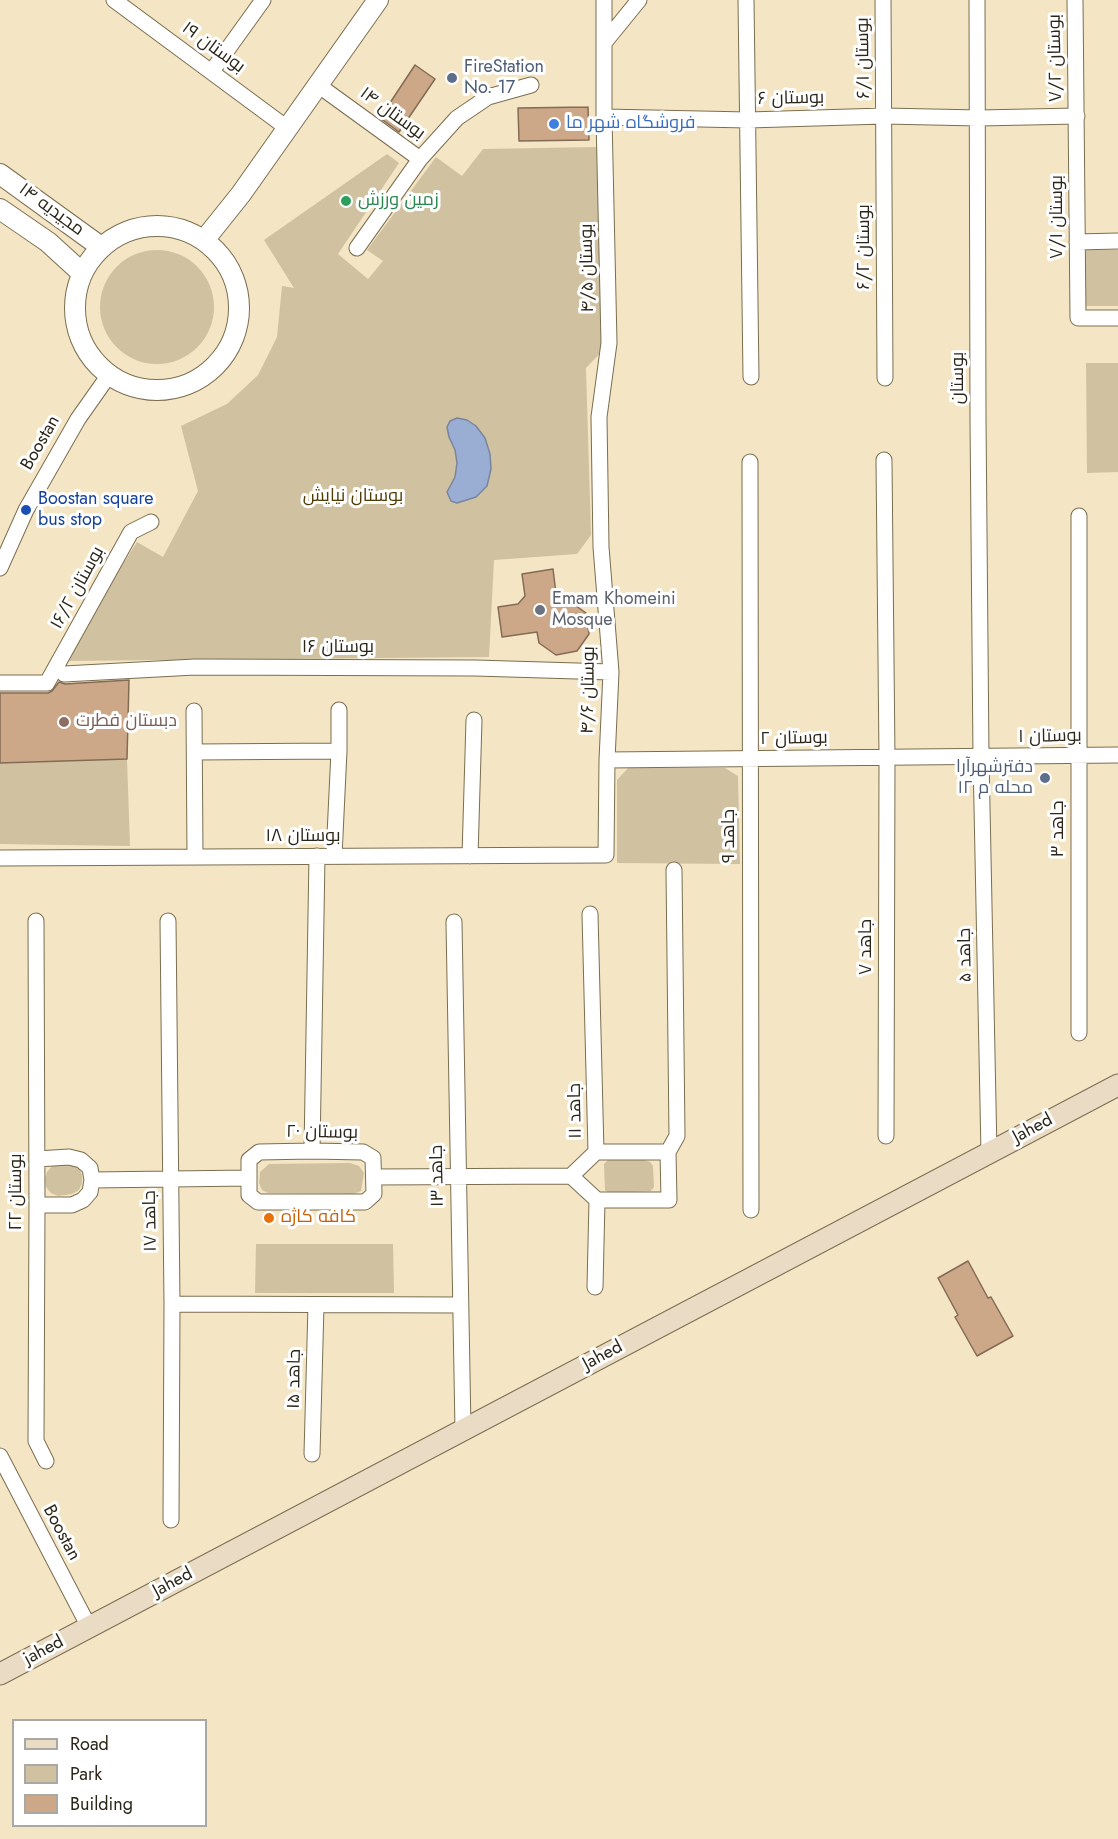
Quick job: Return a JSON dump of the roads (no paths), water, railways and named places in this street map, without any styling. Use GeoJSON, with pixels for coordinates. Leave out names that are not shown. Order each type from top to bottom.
{"type":"FeatureCollection","features":[{"type":"Feature","properties":{"kind":"main road","name":"Jahed"},"geometry":{"type":"LineString","coordinates":[[89,1627],[1118,1085]]}},
{"type":"Feature","properties":{"kind":"main road","name":"jahed"},"geometry":{"type":"LineString","coordinates":[[0,1674],[89,1627]]}},
{"type":"Feature","properties":{"kind":"street","name":"بوستان ۱۹"},"geometry":{"type":"LineString","coordinates":[[114,0],[287,128]]}},
{"type":"Feature","properties":{"kind":"street"},"geometry":{"type":"LineString","coordinates":[[212,71],[263,0]]}},
{"type":"Feature","properties":{"kind":"street"},"geometry":{"type":"LineString","coordinates":[[205,239],[241,194],[378,0]]}},
{"type":"Feature","properties":{"kind":"street","name":"بوستان ۴/۵"},"geometry":{"type":"LineString","coordinates":[[599,417],[609,343],[604,0]]}},
{"type":"Feature","properties":{"kind":"street"},"geometry":{"type":"LineString","coordinates":[[604,43],[639,0]]}},
{"type":"Feature","properties":{"kind":"street"},"geometry":{"type":"LineString","coordinates":[[746,0],[751,377]]}},
{"type":"Feature","properties":{"kind":"street","name":"بوستان ۶/۱"},"geometry":{"type":"LineString","coordinates":[[883,0],[884,116]]}},
{"type":"Feature","properties":{"kind":"street","name":"بوستان"},"geometry":{"type":"LineString","coordinates":[[977,0],[981,757]]}},
{"type":"Feature","properties":{"kind":"street","name":"بوستان ۷/۲"},"geometry":{"type":"LineString","coordinates":[[1075,0],[1077,116]]}},
{"type":"Feature","properties":{"kind":"street","name":"بوستان ۱۴"},"geometry":{"type":"LineString","coordinates":[[318,85],[420,159],[457,118],[488,97],[531,85]]}},
{"type":"Feature","properties":{"kind":"street","name":"بوستان ۶"},"geometry":{"type":"LineString","coordinates":[[604,117],[748,120],[884,116],[979,118],[1077,116]]}},
{"type":"Feature","properties":{"kind":"street","name":"بوستان ۶/۲"},"geometry":{"type":"LineString","coordinates":[[884,116],[885,378]]}},
{"type":"Feature","properties":{"kind":"street","name":"بوستان ۷/۱"},"geometry":{"type":"LineString","coordinates":[[1077,116],[1078,318],[1118,318]]}},
{"type":"Feature","properties":{"kind":"street"},"geometry":{"type":"LineString","coordinates":[[357,248],[420,159]]}},
{"type":"Feature","properties":{"kind":"street","name":"مجیدیه ۱۴"},"geometry":{"type":"LineString","coordinates":[[0,174],[101,247]]}},
{"type":"Feature","properties":{"kind":"street"},"geometry":{"type":"LineString","coordinates":[[0,209],[48,242],[82,273]]}},
{"type":"Feature","properties":{"kind":"street"},"geometry":{"type":"LineString","coordinates":[[161,225],[192,232],[205,239],[218,251],[235,278],[240,311],[233,342],[213,369],[186,386],[154,391],[123,383],[109,375],[97,364],[80,336],[75,304],[82,273],[101,247],[130,229],[161,225]]}},
{"type":"Feature","properties":{"kind":"street"},"geometry":{"type":"LineString","coordinates":[[1077,242],[1118,242]]}},
{"type":"Feature","properties":{"kind":"street","name":"Boostan"},"geometry":{"type":"LineString","coordinates":[[0,568],[26,510],[78,419],[109,375]]}},
{"type":"Feature","properties":{"kind":"street","name":"بوستان ۴/۶"},"geometry":{"type":"LineString","coordinates":[[599,417],[601,547],[612,672],[607,760],[606,855]]}},
{"type":"Feature","properties":{"kind":"street","name":"جاهد ۷"},"geometry":{"type":"LineString","coordinates":[[884,460],[886,1136]]}},
{"type":"Feature","properties":{"kind":"street","name":"جاهد ۹"},"geometry":{"type":"LineString","coordinates":[[750,462],[751,1210]]}},
{"type":"Feature","properties":{"kind":"street","name":"جاهد ۳"},"geometry":{"type":"LineString","coordinates":[[1079,516],[1079,1033]]}},
{"type":"Feature","properties":{"kind":"street","name":"بوستان ۱۶/۲"},"geometry":{"type":"LineString","coordinates":[[0,683],[47,683],[131,532],[151,522]]}},
{"type":"Feature","properties":{"kind":"street","name":"بوستان ۱۶"},"geometry":{"type":"LineString","coordinates":[[64,674],[195,667],[475,668],[612,672]]}},
{"type":"Feature","properties":{"kind":"street"},"geometry":{"type":"LineString","coordinates":[[334,856],[339,710]]}},
{"type":"Feature","properties":{"kind":"street"},"geometry":{"type":"LineString","coordinates":[[194,711],[195,857]]}},
{"type":"Feature","properties":{"kind":"street"},"geometry":{"type":"LineString","coordinates":[[470,856],[474,720]]}},
{"type":"Feature","properties":{"kind":"street"},"geometry":{"type":"LineString","coordinates":[[195,752],[339,751]]}},
{"type":"Feature","properties":{"kind":"street","name":"بوستان ۱"},"geometry":{"type":"LineString","coordinates":[[981,757],[1118,756]]}},
{"type":"Feature","properties":{"kind":"street","name":"بوستان ۲"},"geometry":{"type":"LineString","coordinates":[[607,760],[981,757]]}},
{"type":"Feature","properties":{"kind":"street","name":"جاهد ۵"},"geometry":{"type":"LineString","coordinates":[[981,757],[989,1153]]}},
{"type":"Feature","properties":{"kind":"street","name":"بوستان ۱۸"},"geometry":{"type":"LineString","coordinates":[[0,858],[606,855]]}},
{"type":"Feature","properties":{"kind":"street"},"geometry":{"type":"LineString","coordinates":[[312,1151],[317,856]]}},
{"type":"Feature","properties":{"kind":"street"},"geometry":{"type":"LineString","coordinates":[[92,1180],[249,1178],[249,1195],[258,1202],[365,1202],[374,1194],[374,1177],[571,1176],[597,1200],[669,1200],[668,1152],[677,1136],[674,870]]}},
{"type":"Feature","properties":{"kind":"street","name":"جاهد ۱۱"},"geometry":{"type":"LineString","coordinates":[[571,1176],[596,1152],[590,914]]}},
{"type":"Feature","properties":{"kind":"street","name":"بوستان ۲۲"},"geometry":{"type":"LineString","coordinates":[[36,921],[36,1442],[46,1461]]}},
{"type":"Feature","properties":{"kind":"street","name":"جاهد ۱۷"},"geometry":{"type":"LineString","coordinates":[[168,921],[172,1304],[171,1520]]}},
{"type":"Feature","properties":{"kind":"street","name":"جاهد ۱۳"},"geometry":{"type":"LineString","coordinates":[[454,922],[463,1430]]}},
{"type":"Feature","properties":{"kind":"street","name":"بوستان ۲۰"},"geometry":{"type":"LineString","coordinates":[[249,1178],[249,1160],[259,1152],[312,1151],[363,1152],[373,1158],[374,1177]]}},
{"type":"Feature","properties":{"kind":"street"},"geometry":{"type":"LineString","coordinates":[[596,1152],[668,1152]]}},
{"type":"Feature","properties":{"kind":"street"},"geometry":{"type":"LineString","coordinates":[[37,1159],[69,1156],[81,1160],[90,1168],[92,1180],[90,1192],[83,1200],[72,1205],[37,1205]]}},
{"type":"Feature","properties":{"kind":"street"},"geometry":{"type":"LineString","coordinates":[[595,1287],[597,1200]]}},
{"type":"Feature","properties":{"kind":"street"},"geometry":{"type":"LineString","coordinates":[[172,1304],[460,1305]]}},
{"type":"Feature","properties":{"kind":"street","name":"جاهد ۱۵"},"geometry":{"type":"LineString","coordinates":[[312,1454],[316,1305]]}},
{"type":"Feature","properties":{"kind":"street","name":"Boostan"},"geometry":{"type":"LineString","coordinates":[[0,1456],[89,1627]]}},
{"type":"Feature","properties":{"kind":"water"},"geometry":{"type":"Polygon","coordinates":[[[457,418],[467,420],[476,426],[485,438],[490,454],[491,469],[487,486],[476,497],[457,503],[451,501],[447,492],[455,477],[457,463],[447,427],[450,421],[457,418]]]}},
{"type":"Feature","properties":{"kind":"place","name":"FireStation No. 17"},"geometry":{"type":"Point","coordinates":[452,78]}},
{"type":"Feature","properties":{"kind":"place","name":"فروشگاه شهر ما"},"geometry":{"type":"Point","coordinates":[554,124]}},
{"type":"Feature","properties":{"kind":"place","name":"زمین ورزش"},"geometry":{"type":"Point","coordinates":[346,201]}},
{"type":"Feature","properties":{"kind":"place","name":"Boostan square bus stop"},"geometry":{"type":"Point","coordinates":[26,510]}},
{"type":"Feature","properties":{"kind":"place","name":"Emam Khomeini Mosque"},"geometry":{"type":"Point","coordinates":[540,610]}},
{"type":"Feature","properties":{"kind":"place","name":"دبستان فطرت"},"geometry":{"type":"Point","coordinates":[64,722]}},
{"type":"Feature","properties":{"kind":"place","name":"دفترشهرآرا محله م ۱۲"},"geometry":{"type":"Point","coordinates":[1045,778]}},
{"type":"Feature","properties":{"kind":"place","name":"کافه کاژه"},"geometry":{"type":"Point","coordinates":[269,1218]}},
{"type":"Feature","properties":{"kind":"park label","name":"بوستان نیایش"},"geometry":{"type":"Point","coordinates":[353,497]}}]}
